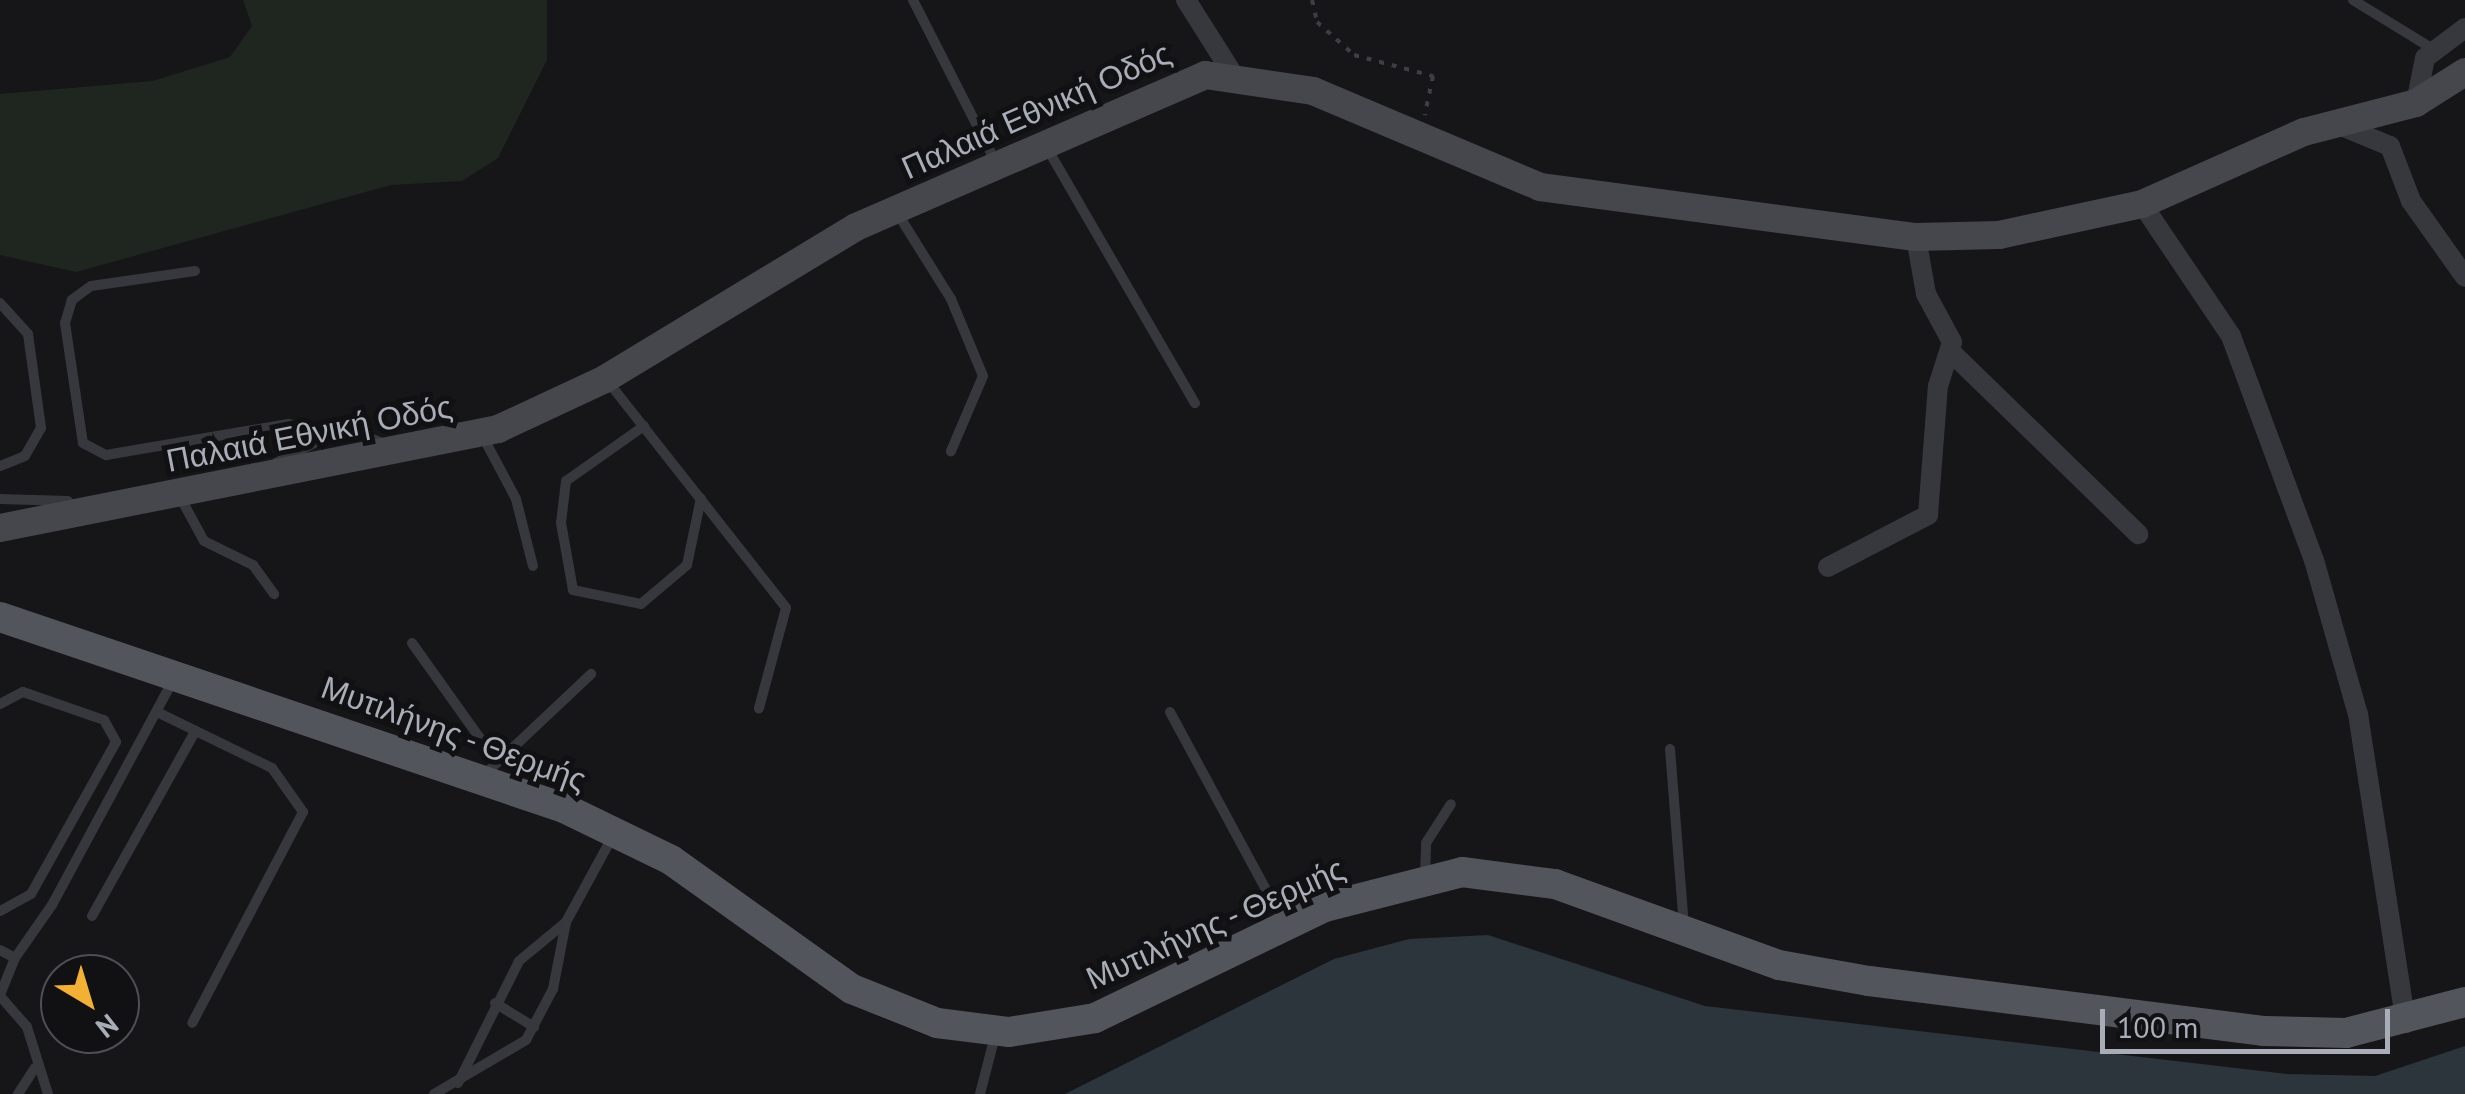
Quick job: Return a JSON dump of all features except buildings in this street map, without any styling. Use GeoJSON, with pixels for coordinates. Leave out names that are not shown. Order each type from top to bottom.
{"type":"FeatureCollection","features":[{"type":"Feature","properties":{"kind":"main road","name":"Παλαιά Εθνική Οδός"},"geometry":{"type":"LineString","coordinates":[[2,528],[481,434],[605,378],[895,210],[1178,82],[1233,74],[1314,90],[1421,133],[1506,175],[1575,195],[1916,238],[2000,235],[2142,204],[2339,125],[2416,103],[2465,72]]}},
{"type":"Feature","properties":{"kind":"main road","name":"Μυτιλήνης - Θερμής"},"geometry":{"type":"LineString","coordinates":[[4,616],[176,675],[490,768],[671,860],[852,988],[910,1015],[996,1031],[1095,1018],[1286,926],[1425,876],[1496,872],[1555,884],[1780,965],[2164,1019],[2262,1031],[2406,1023],[2465,1002]]}},
{"type":"Feature","properties":{"kind":"street"},"geometry":{"type":"LineString","coordinates":[[1186,0],[1233,74]]}},
{"type":"Feature","properties":{"kind":"street"},"geometry":{"type":"LineString","coordinates":[[2416,103],[2419,69],[2433,49],[2465,28]]}},
{"type":"Feature","properties":{"kind":"street"},"geometry":{"type":"LineString","coordinates":[[2339,125],[2390,146],[2412,202],[2465,277]]}},
{"type":"Feature","properties":{"kind":"street"},"geometry":{"type":"LineString","coordinates":[[2142,204],[2231,336],[2314,560],[2358,714],[2406,1023]]}},
{"type":"Feature","properties":{"kind":"street"},"geometry":{"type":"LineString","coordinates":[[1916,238],[1926,294],[1952,353],[2138,534]]}},
{"type":"Feature","properties":{"kind":"street"},"geometry":{"type":"LineString","coordinates":[[1828,567],[1928,515],[1938,386],[1952,353]]}},
{"type":"Feature","properties":{"kind":"lane"},"geometry":{"type":"LineString","coordinates":[[913,0],[997,164]]}},
{"type":"Feature","properties":{"kind":"lane"},"geometry":{"type":"LineString","coordinates":[[2352,0],[2433,49]]}},
{"type":"Feature","properties":{"kind":"lane"},"geometry":{"type":"LineString","coordinates":[[1044,143],[1195,403]]}},
{"type":"Feature","properties":{"kind":"lane"},"geometry":{"type":"LineString","coordinates":[[895,210],[951,300],[983,376],[951,452]]}},
{"type":"Feature","properties":{"kind":"lane"},"geometry":{"type":"LineString","coordinates":[[195,271],[91,286],[72,300],[64,322],[82,443],[106,456],[288,424],[324,432],[359,429],[399,452]]}},
{"type":"Feature","properties":{"kind":"lane"},"geometry":{"type":"LineString","coordinates":[[0,303],[28,334],[41,428],[25,456],[0,466]]}},
{"type":"Feature","properties":{"kind":"lane"},"geometry":{"type":"LineString","coordinates":[[605,378],[786,608],[759,708]]}},
{"type":"Feature","properties":{"kind":"lane"},"geometry":{"type":"LineString","coordinates":[[644,426],[566,481],[561,524],[573,590],[641,604],[687,566],[701,498]]}},
{"type":"Feature","properties":{"kind":"lane"},"geometry":{"type":"LineString","coordinates":[[248,480],[324,432]]}},
{"type":"Feature","properties":{"kind":"lane"},"geometry":{"type":"LineString","coordinates":[[481,434],[516,499],[533,566]]}},
{"type":"Feature","properties":{"kind":"lane"},"geometry":{"type":"LineString","coordinates":[[178,494],[204,541],[253,565],[274,594]]}},
{"type":"Feature","properties":{"kind":"lane"},"geometry":{"type":"LineString","coordinates":[[0,499],[130,504]]}},
{"type":"Feature","properties":{"kind":"lane"},"geometry":{"type":"LineString","coordinates":[[412,643],[490,768],[591,674]]}},
{"type":"Feature","properties":{"kind":"lane"},"geometry":{"type":"LineString","coordinates":[[48,1094],[35,1068],[26,1027],[0,996],[15,958],[52,905],[176,675]]}},
{"type":"Feature","properties":{"kind":"lane"},"geometry":{"type":"LineString","coordinates":[[0,704],[23,692],[104,720],[116,742],[31,894],[0,911]]}},
{"type":"Feature","properties":{"kind":"lane"},"geometry":{"type":"LineString","coordinates":[[156,712],[272,768],[303,812],[192,1024]]}},
{"type":"Feature","properties":{"kind":"lane"},"geometry":{"type":"LineString","coordinates":[[1170,712],[1286,926]]}},
{"type":"Feature","properties":{"kind":"lane"},"geometry":{"type":"LineString","coordinates":[[92,916],[195,732]]}},
{"type":"Feature","properties":{"kind":"lane"},"geometry":{"type":"LineString","coordinates":[[1670,749],[1684,930]]}},
{"type":"Feature","properties":{"kind":"lane"},"geometry":{"type":"LineString","coordinates":[[1425,876],[1426,843],[1451,804]]}},
{"type":"Feature","properties":{"kind":"lane"},"geometry":{"type":"LineString","coordinates":[[434,1094],[458,1083],[534,1026],[554,989],[566,922],[615,833]]}},
{"type":"Feature","properties":{"kind":"lane"},"geometry":{"type":"LineString","coordinates":[[31,894],[52,905]]}},
{"type":"Feature","properties":{"kind":"lane"},"geometry":{"type":"LineString","coordinates":[[458,1083],[494,1003],[532,947],[566,922]]}},
{"type":"Feature","properties":{"kind":"lane"},"geometry":{"type":"LineString","coordinates":[[0,950],[15,958]]}},
{"type":"Feature","properties":{"kind":"lane"},"geometry":{"type":"LineString","coordinates":[[494,1003],[534,1026]]}},
{"type":"Feature","properties":{"kind":"lane"},"geometry":{"type":"LineString","coordinates":[[980,1094],[996,1031]]}},
{"type":"Feature","properties":{"kind":"lane"},"geometry":{"type":"LineString","coordinates":[[18,1094],[35,1068]]}},
{"type":"Feature","properties":{"kind":"path"},"geometry":{"type":"LineString","coordinates":[[1312,0],[1317,22],[1354,55],[1434,76],[1421,133]]}},
{"type":"Feature","properties":{"kind":"shaded area"},"geometry":{"type":"Polygon","coordinates":[[[243,0],[547,0],[547,60],[498,158],[462,181],[391,185],[76,272],[0,255],[0,94],[153,81],[230,57],[252,26],[243,0]]]}},
{"type":"Feature","properties":{"kind":"shaded area"},"geometry":{"type":"Polygon","coordinates":[[[1488,935],[1705,1006],[2287,1074],[2375,1076],[2465,1046],[2465,1094],[1065,1094],[1334,959],[1409,939],[1488,935]]]}}]}
